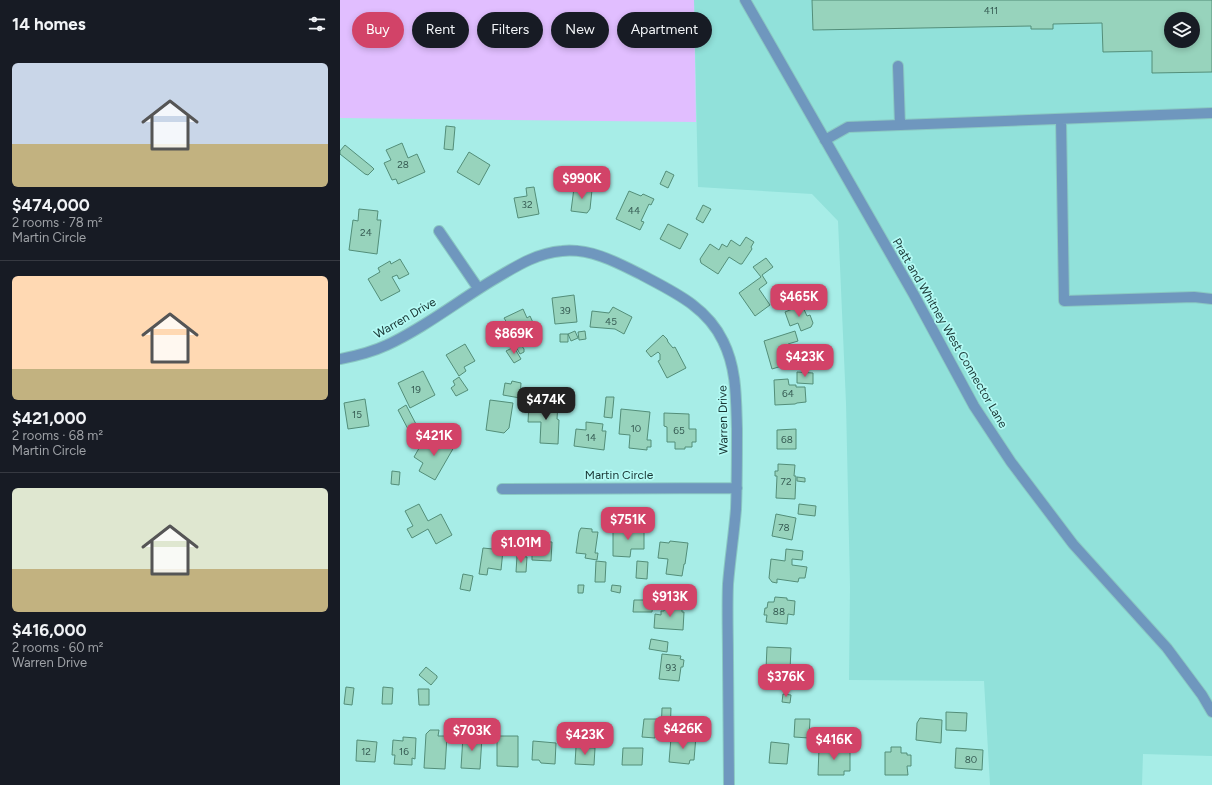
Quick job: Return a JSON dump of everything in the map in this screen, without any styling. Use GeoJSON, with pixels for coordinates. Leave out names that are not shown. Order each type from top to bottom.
{"type":"FeatureCollection","features":[{"type":"Feature","properties":{"kind":"street","name":"Pratt and Whitney West Connector Lane"},"geometry":{"type":"LineString","coordinates":[[745,0],[910,288],[974,406],[1011,462],[1073,544],[1167,648],[1202,695],[1212,712]]}},
{"type":"Feature","properties":{"kind":"street"},"geometry":{"type":"LineString","coordinates":[[898,66],[900,125]]}},
{"type":"Feature","properties":{"kind":"street"},"geometry":{"type":"LineString","coordinates":[[825,140],[848,127],[1212,113]]}},
{"type":"Feature","properties":{"kind":"street"},"geometry":{"type":"LineString","coordinates":[[1061,119],[1064,301],[1194,297],[1212,299]]}},
{"type":"Feature","properties":{"kind":"street"},"geometry":{"type":"LineString","coordinates":[[439,231],[478,288]]}},
{"type":"Feature","properties":{"kind":"street","name":"Warren Drive"},"geometry":{"type":"LineString","coordinates":[[340,359],[363,354],[410,333],[478,288],[524,261],[564,250],[583,251],[604,257],[624,266],[684,298],[698,308],[711,322],[722,339],[731,358],[736,401],[737,488],[728,586],[729,785]]}},
{"type":"Feature","properties":{"kind":"street","name":"Martin Circle"},"geometry":{"type":"LineString","coordinates":[[502,489],[737,488]]}},
{"type":"Feature","properties":{"kind":"shaded area"},"geometry":{"type":"Polygon","coordinates":[[[340,0],[694,0],[694,12],[617,12],[617,48],[695,48],[696,122],[340,118],[340,0]]]}},
{"type":"Feature","properties":{"kind":"shaded area"},"geometry":{"type":"Polygon","coordinates":[[[694,0],[1212,0],[1212,756],[1143,754],[1142,785],[990,785],[984,681],[849,680],[850,587],[846,403],[838,221],[812,194],[698,187],[695,48],[712,48],[712,12],[694,12],[694,0]]]}},
{"type":"Feature","properties":{"kind":"building"},"geometry":{"type":"Polygon","coordinates":[[[812,0],[1212,0],[1212,72],[1152,73],[1152,51],[1103,52],[1102,23],[1053,24],[1053,29],[1031,29],[1031,26],[813,30],[812,0]]]}},
{"type":"Feature","properties":{"kind":"building"},"geometry":{"type":"Polygon","coordinates":[[[446,126],[455,127],[453,150],[444,149],[446,126]]]}},
{"type":"Feature","properties":{"kind":"building"},"geometry":{"type":"Polygon","coordinates":[[[402,143],[408,158],[417,154],[425,172],[398,184],[396,179],[392,180],[384,163],[391,160],[386,150],[402,143]]]}},
{"type":"Feature","properties":{"kind":"building"},"geometry":{"type":"Polygon","coordinates":[[[345,145],[374,169],[368,175],[340,154],[340,151],[345,145]]]}},
{"type":"Feature","properties":{"kind":"building"},"geometry":{"type":"Polygon","coordinates":[[[469,152],[490,165],[479,185],[457,172],[469,152]]]}},
{"type":"Feature","properties":{"kind":"building"},"geometry":{"type":"Polygon","coordinates":[[[666,171],[674,175],[668,188],[660,184],[666,171]]]}},
{"type":"Feature","properties":{"kind":"building"},"geometry":{"type":"Polygon","coordinates":[[[534,187],[539,214],[518,218],[514,198],[527,196],[526,188],[534,187]]]}},
{"type":"Feature","properties":{"kind":"building"},"geometry":{"type":"Polygon","coordinates":[[[574,188],[592,190],[590,209],[587,213],[571,211],[574,188]]]}},
{"type":"Feature","properties":{"kind":"building"},"geometry":{"type":"Polygon","coordinates":[[[629,191],[641,196],[643,194],[654,199],[651,205],[649,204],[641,221],[644,222],[640,230],[616,219],[629,191]]]}},
{"type":"Feature","properties":{"kind":"building"},"geometry":{"type":"Polygon","coordinates":[[[703,205],[711,209],[703,223],[696,219],[703,205]]]}},
{"type":"Feature","properties":{"kind":"building"},"geometry":{"type":"Polygon","coordinates":[[[359,209],[378,211],[377,220],[381,220],[377,254],[349,250],[353,220],[358,221],[359,209]]]}},
{"type":"Feature","properties":{"kind":"building"},"geometry":{"type":"Polygon","coordinates":[[[668,224],[688,234],[680,249],[660,239],[668,224]]]}},
{"type":"Feature","properties":{"kind":"building"},"geometry":{"type":"Polygon","coordinates":[[[746,237],[754,242],[751,247],[752,249],[742,264],[729,257],[718,274],[701,263],[700,259],[710,244],[719,250],[722,244],[727,247],[731,240],[740,246],[746,237]]]}},
{"type":"Feature","properties":{"kind":"building"},"geometry":{"type":"Polygon","coordinates":[[[766,258],[773,267],[762,275],[767,283],[759,289],[770,305],[755,316],[739,293],[761,277],[753,267],[766,258]]]}},
{"type":"Feature","properties":{"kind":"building"},"geometry":{"type":"Polygon","coordinates":[[[400,259],[409,274],[399,279],[397,275],[392,277],[400,291],[381,301],[368,279],[380,272],[378,268],[390,261],[391,264],[400,259]]]}},
{"type":"Feature","properties":{"kind":"building"},"geometry":{"type":"Polygon","coordinates":[[[574,295],[577,322],[555,324],[552,298],[574,295]]]}},
{"type":"Feature","properties":{"kind":"building"},"geometry":{"type":"Polygon","coordinates":[[[802,305],[807,316],[810,315],[813,323],[811,327],[801,331],[798,323],[790,326],[785,312],[802,305]]]}},
{"type":"Feature","properties":{"kind":"building"},"geometry":{"type":"Polygon","coordinates":[[[613,307],[632,317],[624,334],[615,329],[590,327],[592,311],[609,313],[613,307]]]}},
{"type":"Feature","properties":{"kind":"building"},"geometry":{"type":"Polygon","coordinates":[[[523,309],[527,318],[530,316],[535,327],[512,339],[507,329],[510,328],[504,318],[523,309]]]}},
{"type":"Feature","properties":{"kind":"building"},"geometry":{"type":"Polygon","coordinates":[[[575,331],[578,338],[571,341],[568,334],[575,331]]]}},
{"type":"Feature","properties":{"kind":"building"},"geometry":{"type":"Polygon","coordinates":[[[585,331],[586,339],[579,340],[578,332],[585,331]]]}},
{"type":"Feature","properties":{"kind":"building"},"geometry":{"type":"Polygon","coordinates":[[[795,331],[798,341],[788,344],[791,355],[783,357],[785,365],[772,369],[764,341],[795,331]]]}},
{"type":"Feature","properties":{"kind":"building"},"geometry":{"type":"Polygon","coordinates":[[[560,334],[568,334],[568,342],[560,342],[560,334]]]}},
{"type":"Feature","properties":{"kind":"building"},"geometry":{"type":"Polygon","coordinates":[[[663,335],[673,348],[675,347],[686,368],[667,378],[658,361],[660,360],[660,354],[658,352],[651,357],[646,351],[663,335]]]}},
{"type":"Feature","properties":{"kind":"building"},"geometry":{"type":"Polygon","coordinates":[[[519,342],[524,349],[524,352],[520,354],[515,345],[519,342]]]}},
{"type":"Feature","properties":{"kind":"building"},"geometry":{"type":"Polygon","coordinates":[[[465,344],[475,361],[464,367],[466,371],[459,376],[446,355],[465,344]]]}},
{"type":"Feature","properties":{"kind":"building"},"geometry":{"type":"Polygon","coordinates":[[[514,347],[521,359],[514,363],[506,351],[514,347]]]}},
{"type":"Feature","properties":{"kind":"building"},"geometry":{"type":"Polygon","coordinates":[[[423,371],[435,395],[410,408],[398,383],[423,371]]]}},
{"type":"Feature","properties":{"kind":"building"},"geometry":{"type":"Polygon","coordinates":[[[797,372],[813,373],[813,384],[797,383],[797,372]]]}},
{"type":"Feature","properties":{"kind":"building"},"geometry":{"type":"Polygon","coordinates":[[[459,377],[468,390],[456,396],[451,388],[455,385],[453,381],[459,377]]]}},
{"type":"Feature","properties":{"kind":"building"},"geometry":{"type":"Polygon","coordinates":[[[788,379],[789,385],[805,387],[806,402],[775,405],[774,380],[788,379]]]}},
{"type":"Feature","properties":{"kind":"building"},"geometry":{"type":"Polygon","coordinates":[[[512,381],[521,383],[520,398],[503,395],[505,383],[511,384],[512,381]]]}},
{"type":"Feature","properties":{"kind":"building"},"geometry":{"type":"Polygon","coordinates":[[[606,397],[614,397],[612,418],[604,417],[606,397]]]}},
{"type":"Feature","properties":{"kind":"building"},"geometry":{"type":"Polygon","coordinates":[[[365,399],[369,426],[348,429],[344,403],[365,399]]]}},
{"type":"Feature","properties":{"kind":"building"},"geometry":{"type":"Polygon","coordinates":[[[490,400],[513,403],[509,428],[504,433],[486,430],[490,400]]]}},
{"type":"Feature","properties":{"kind":"building"},"geometry":{"type":"Polygon","coordinates":[[[541,403],[558,404],[558,444],[540,443],[541,422],[528,422],[529,404],[540,405],[541,403]]]}},
{"type":"Feature","properties":{"kind":"building"},"geometry":{"type":"Polygon","coordinates":[[[406,405],[417,426],[409,431],[398,410],[406,405]]]}},
{"type":"Feature","properties":{"kind":"building"},"geometry":{"type":"Polygon","coordinates":[[[621,409],[650,412],[647,440],[651,440],[651,447],[647,447],[647,450],[629,448],[630,435],[619,434],[621,409]]]}},
{"type":"Feature","properties":{"kind":"building"},"geometry":{"type":"Polygon","coordinates":[[[664,413],[689,414],[689,429],[696,429],[696,442],[692,442],[692,447],[675,449],[675,442],[667,442],[667,427],[664,426],[664,413]]]}},
{"type":"Feature","properties":{"kind":"building"},"geometry":{"type":"Polygon","coordinates":[[[586,422],[603,424],[602,431],[606,431],[604,450],[574,446],[576,429],[586,430],[586,422]]]}},
{"type":"Feature","properties":{"kind":"building"},"geometry":{"type":"Polygon","coordinates":[[[796,429],[796,449],[777,449],[777,430],[796,429]]]}},
{"type":"Feature","properties":{"kind":"building"},"geometry":{"type":"Polygon","coordinates":[[[437,437],[454,447],[435,480],[419,471],[423,463],[414,457],[422,443],[431,448],[437,437]]]}},
{"type":"Feature","properties":{"kind":"building"},"geometry":{"type":"Polygon","coordinates":[[[778,464],[795,465],[795,499],[776,498],[777,476],[775,476],[775,471],[778,471],[778,464]]]}},
{"type":"Feature","properties":{"kind":"building"},"geometry":{"type":"Polygon","coordinates":[[[392,471],[400,472],[399,485],[391,484],[392,471]]]}},
{"type":"Feature","properties":{"kind":"building"},"geometry":{"type":"Polygon","coordinates":[[[797,477],[805,478],[805,482],[797,481],[797,477]]]}},
{"type":"Feature","properties":{"kind":"building"},"geometry":{"type":"Polygon","coordinates":[[[419,504],[428,521],[441,514],[452,535],[436,544],[428,529],[412,538],[407,529],[413,526],[405,511],[419,504]]]}},
{"type":"Feature","properties":{"kind":"building"},"geometry":{"type":"Polygon","coordinates":[[[799,504],[816,506],[815,516],[798,514],[799,504]]]}},
{"type":"Feature","properties":{"kind":"building"},"geometry":{"type":"Polygon","coordinates":[[[776,514],[796,518],[792,540],[772,536],[776,514]]]}},
{"type":"Feature","properties":{"kind":"building"},"geometry":{"type":"Polygon","coordinates":[[[629,525],[636,525],[636,529],[644,529],[644,549],[631,549],[630,557],[613,556],[613,529],[629,530],[629,525]]]}},
{"type":"Feature","properties":{"kind":"building"},"geometry":{"type":"Polygon","coordinates":[[[581,528],[592,529],[592,532],[598,532],[595,553],[598,553],[597,560],[585,558],[586,554],[576,553],[581,528]]]}},
{"type":"Feature","properties":{"kind":"building"},"geometry":{"type":"Polygon","coordinates":[[[532,541],[552,542],[551,561],[532,560],[532,541]]]}},
{"type":"Feature","properties":{"kind":"building"},"geometry":{"type":"Polygon","coordinates":[[[670,541],[688,543],[682,576],[666,574],[668,559],[658,558],[660,542],[669,543],[670,541]]]}},
{"type":"Feature","properties":{"kind":"building"},"geometry":{"type":"Polygon","coordinates":[[[483,548],[503,550],[501,570],[488,568],[487,575],[479,574],[483,548]]]}},
{"type":"Feature","properties":{"kind":"building"},"geometry":{"type":"Polygon","coordinates":[[[786,549],[803,551],[802,560],[792,559],[792,565],[807,567],[805,578],[799,578],[798,582],[777,579],[777,583],[772,582],[769,578],[771,559],[785,561],[786,549]]]}},
{"type":"Feature","properties":{"kind":"building"},"geometry":{"type":"Polygon","coordinates":[[[517,556],[527,557],[526,572],[516,572],[517,556]]]}},
{"type":"Feature","properties":{"kind":"building"},"geometry":{"type":"Polygon","coordinates":[[[596,561],[606,562],[605,582],[595,582],[596,561]]]}},
{"type":"Feature","properties":{"kind":"building"},"geometry":{"type":"Polygon","coordinates":[[[637,561],[648,562],[647,579],[636,578],[637,561]]]}},
{"type":"Feature","properties":{"kind":"building"},"geometry":{"type":"Polygon","coordinates":[[[463,574],[473,576],[470,591],[460,589],[463,574]]]}},
{"type":"Feature","properties":{"kind":"building"},"geometry":{"type":"Polygon","coordinates":[[[578,585],[584,585],[583,593],[578,593],[578,585]]]}},
{"type":"Feature","properties":{"kind":"building"},"geometry":{"type":"Polygon","coordinates":[[[612,585],[621,586],[620,593],[611,591],[612,585]]]}},
{"type":"Feature","properties":{"kind":"building"},"geometry":{"type":"Polygon","coordinates":[[[775,597],[787,598],[787,600],[795,601],[794,615],[788,614],[787,624],[766,622],[767,615],[764,615],[765,608],[767,608],[768,602],[774,602],[775,597]]]}},
{"type":"Feature","properties":{"kind":"building"},"geometry":{"type":"Polygon","coordinates":[[[634,600],[653,600],[652,612],[633,612],[634,600]]]}},
{"type":"Feature","properties":{"kind":"building"},"geometry":{"type":"Polygon","coordinates":[[[665,605],[682,606],[682,612],[684,612],[683,630],[654,628],[655,614],[661,615],[661,611],[664,611],[665,605]]]}},
{"type":"Feature","properties":{"kind":"building"},"geometry":{"type":"Polygon","coordinates":[[[651,639],[668,642],[667,652],[649,649],[651,639]]]}},
{"type":"Feature","properties":{"kind":"building"},"geometry":{"type":"Polygon","coordinates":[[[767,647],[791,648],[790,670],[766,669],[767,647]]]}},
{"type":"Feature","properties":{"kind":"building"},"geometry":{"type":"Polygon","coordinates":[[[662,654],[681,656],[680,659],[684,660],[683,667],[681,667],[679,681],[659,679],[662,654]]]}},
{"type":"Feature","properties":{"kind":"building"},"geometry":{"type":"Polygon","coordinates":[[[426,667],[437,676],[431,685],[419,675],[426,667]]]}},
{"type":"Feature","properties":{"kind":"building"},"geometry":{"type":"Polygon","coordinates":[[[346,687],[354,688],[352,705],[344,704],[346,687]]]}},
{"type":"Feature","properties":{"kind":"building"},"geometry":{"type":"Polygon","coordinates":[[[383,687],[393,688],[392,704],[382,704],[383,687]]]}},
{"type":"Feature","properties":{"kind":"building"},"geometry":{"type":"Polygon","coordinates":[[[418,689],[429,689],[429,705],[419,705],[418,689]]]}},
{"type":"Feature","properties":{"kind":"building"},"geometry":{"type":"Polygon","coordinates":[[[783,694],[791,695],[790,703],[782,702],[783,694]]]}},
{"type":"Feature","properties":{"kind":"building"},"geometry":{"type":"Polygon","coordinates":[[[662,708],[671,708],[670,734],[668,735],[661,735],[662,708]]]}},
{"type":"Feature","properties":{"kind":"building"},"geometry":{"type":"Polygon","coordinates":[[[946,712],[967,713],[966,731],[946,730],[946,712]]]}},
{"type":"Feature","properties":{"kind":"building"},"geometry":{"type":"Polygon","coordinates":[[[920,718],[942,720],[941,743],[916,740],[917,723],[920,718]]]}},
{"type":"Feature","properties":{"kind":"building"},"geometry":{"type":"Polygon","coordinates":[[[644,719],[657,719],[655,738],[642,737],[644,719]]]}},
{"type":"Feature","properties":{"kind":"building"},"geometry":{"type":"Polygon","coordinates":[[[795,719],[810,719],[809,738],[794,737],[795,719]]]}},
{"type":"Feature","properties":{"kind":"building"},"geometry":{"type":"Polygon","coordinates":[[[430,730],[439,730],[438,736],[447,736],[445,769],[424,768],[426,734],[430,730]]]}},
{"type":"Feature","properties":{"kind":"building"},"geometry":{"type":"Polygon","coordinates":[[[687,735],[696,736],[694,760],[690,760],[689,764],[669,762],[671,738],[687,739],[687,735]]]}},
{"type":"Feature","properties":{"kind":"building"},"geometry":{"type":"Polygon","coordinates":[[[463,736],[482,737],[480,769],[461,768],[463,736]]]}},
{"type":"Feature","properties":{"kind":"building"},"geometry":{"type":"Polygon","coordinates":[[[497,736],[518,736],[518,767],[497,766],[497,736]]]}},
{"type":"Feature","properties":{"kind":"building"},"geometry":{"type":"Polygon","coordinates":[[[403,737],[416,738],[415,759],[412,758],[412,765],[394,764],[395,755],[392,755],[393,740],[403,741],[403,737]]]}},
{"type":"Feature","properties":{"kind":"building"},"geometry":{"type":"Polygon","coordinates":[[[357,740],[377,742],[375,762],[356,761],[357,740]]]}},
{"type":"Feature","properties":{"kind":"building"},"geometry":{"type":"Polygon","coordinates":[[[533,741],[556,743],[555,764],[541,763],[539,760],[532,760],[533,741]]]}},
{"type":"Feature","properties":{"kind":"building"},"geometry":{"type":"Polygon","coordinates":[[[771,742],[789,744],[787,764],[769,763],[771,742]]]}},
{"type":"Feature","properties":{"kind":"building"},"geometry":{"type":"Polygon","coordinates":[[[576,747],[595,748],[594,765],[575,764],[576,747]]]}},
{"type":"Feature","properties":{"kind":"building"},"geometry":{"type":"Polygon","coordinates":[[[891,747],[901,747],[901,753],[911,755],[911,766],[907,766],[908,775],[885,775],[885,752],[891,752],[891,747]]]}},
{"type":"Feature","properties":{"kind":"building"},"geometry":{"type":"Polygon","coordinates":[[[623,748],[643,748],[642,765],[622,765],[623,748]]]}},
{"type":"Feature","properties":{"kind":"building"},"geometry":{"type":"Polygon","coordinates":[[[819,748],[844,748],[844,750],[850,750],[850,771],[844,771],[844,775],[818,775],[819,748]]]}},
{"type":"Feature","properties":{"kind":"building"},"geometry":{"type":"Polygon","coordinates":[[[956,748],[983,750],[982,770],[955,768],[956,748]]]}}]}
